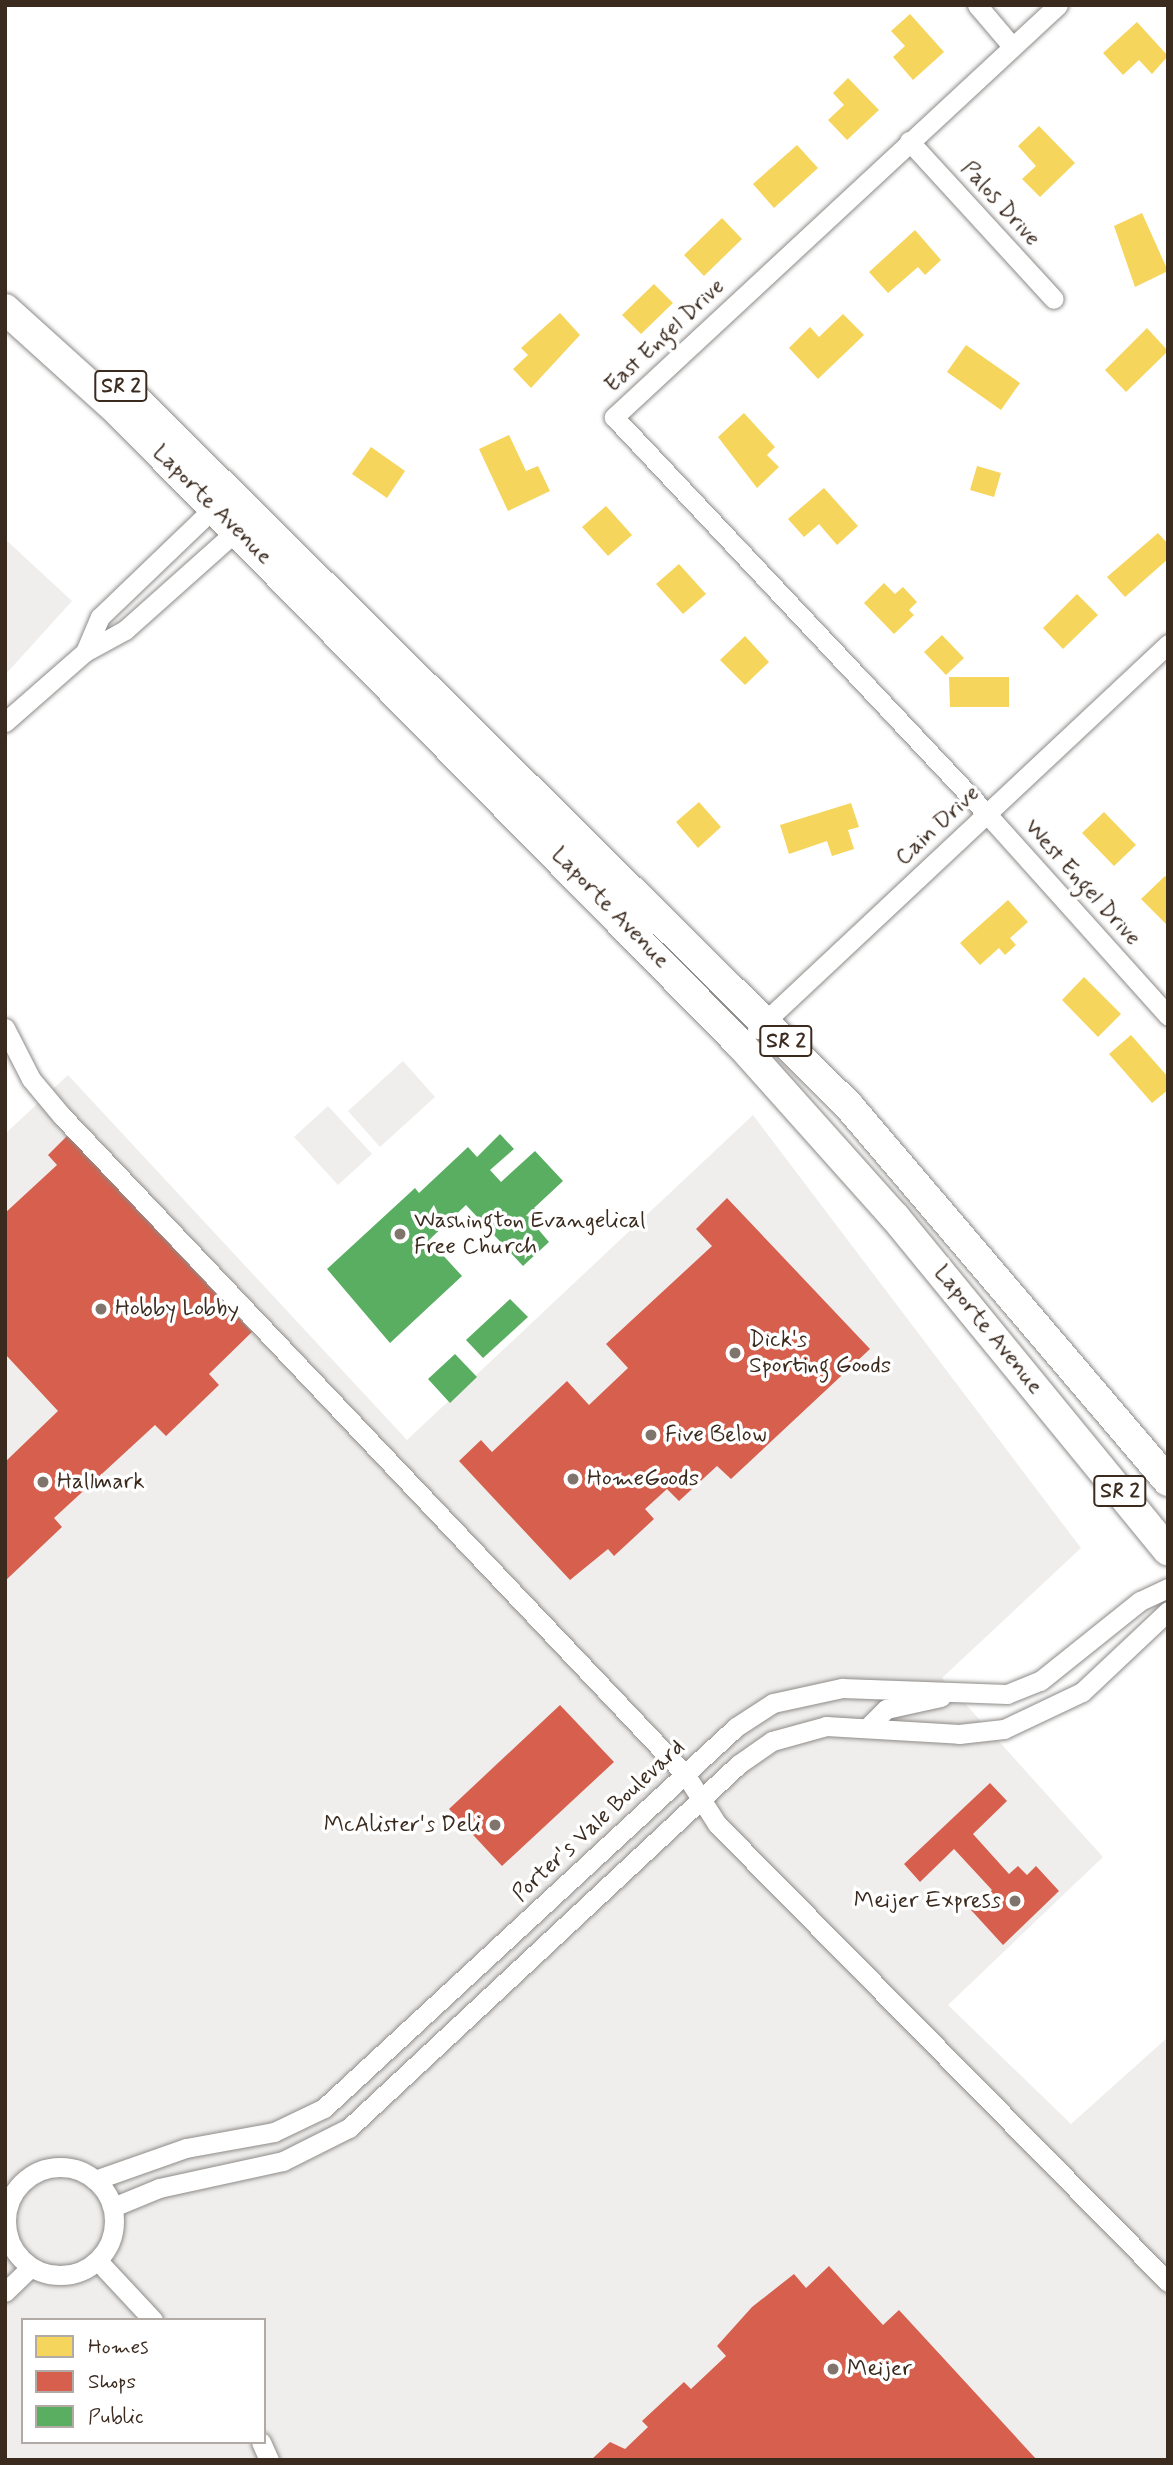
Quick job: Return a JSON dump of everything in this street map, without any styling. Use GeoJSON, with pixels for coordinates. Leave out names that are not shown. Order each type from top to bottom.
{"type":"FeatureCollection","features":[{"type":"Feature","properties":{"kind":"main road","name":"Laporte Avenue"},"geometry":{"type":"LineString","coordinates":[[5,286],[223,500],[766,1020],[923,1188],[1168,1480]]}},
{"type":"Feature","properties":{"kind":"main road","name":"Laporte Avenue"},"geometry":{"type":"LineString","coordinates":[[5,309],[223,500]]}},
{"type":"Feature","properties":{"kind":"main road","name":"Laporte Avenue"},"geometry":{"type":"LineString","coordinates":[[246,522],[741,1045],[895,1217],[1168,1550]]}},
{"type":"Feature","properties":{"kind":"street"},"geometry":{"type":"LineString","coordinates":[[977,5],[1012,45]]}},
{"type":"Feature","properties":{"kind":"street","name":"East Engel Drive"},"geometry":{"type":"LineString","coordinates":[[987,814],[614,417],[1058,5]]}},
{"type":"Feature","properties":{"kind":"street","name":"Palos Drive"},"geometry":{"type":"LineString","coordinates":[[909,141],[1054,299]]}},
{"type":"Feature","properties":{"kind":"street"},"geometry":{"type":"LineString","coordinates":[[85,652],[100,617],[223,500]]}},
{"type":"Feature","properties":{"kind":"street"},"geometry":{"type":"LineString","coordinates":[[5,722],[85,652],[125,630],[246,522]]}},
{"type":"Feature","properties":{"kind":"street","name":"Cain Drive"},"geometry":{"type":"LineString","coordinates":[[741,1045],[1168,645]]}},
{"type":"Feature","properties":{"kind":"street","name":"West Engel Drive"},"geometry":{"type":"LineString","coordinates":[[987,814],[1168,1016]]}},
{"type":"Feature","properties":{"kind":"street"},"geometry":{"type":"LineString","coordinates":[[5,1028],[31,1079],[62,1116],[685,1774],[705,1796],[717,1824],[756,1867],[1016,2122],[1168,2282]]}},
{"type":"Feature","properties":{"kind":"street","name":"Porter's Vale Boulevard"},"geometry":{"type":"LineString","coordinates":[[95,2179],[186,2148],[274,2132],[324,2108],[736,1727],[773,1703],[806,1693],[1007,1694],[1040,1681],[1140,1601],[1168,1588]]}},
{"type":"Feature","properties":{"kind":"street"},"geometry":{"type":"LineString","coordinates":[[113,2207],[159,2188],[283,2161],[349,2128],[705,1796],[772,1741],[798,1731],[870,1725],[959,1734],[1004,1729],[1082,1692],[1168,1611]]}},
{"type":"Feature","properties":{"kind":"street"},"geometry":{"type":"LineString","coordinates":[[870,1725],[886,1709],[956,1693]]}},
{"type":"Feature","properties":{"kind":"street"},"geometry":{"type":"LineString","coordinates":[[59,2166],[95,2179],[113,2207],[113,2234],[98,2261],[60,2276],[31,2267],[8,2248],[6,2212],[22,2181],[59,2166]]}},
{"type":"Feature","properties":{"kind":"street"},"geometry":{"type":"LineString","coordinates":[[98,2261],[151,2318]]}},
{"type":"Feature","properties":{"kind":"street"},"geometry":{"type":"LineString","coordinates":[[5,2292],[31,2267]]}},
{"type":"Feature","properties":{"kind":"street"},"geometry":{"type":"LineString","coordinates":[[262,2444],[269,2460]]}},
{"type":"Feature","properties":{"kind":"shaded area"},"geometry":{"type":"Polygon","coordinates":[[[5,539],[72,601],[5,675],[5,539]]]}},
{"type":"Feature","properties":{"kind":"shaded area"},"geometry":{"type":"Polygon","coordinates":[[[403,1061],[435,1097],[380,1147],[348,1111],[403,1061]]]}},
{"type":"Feature","properties":{"kind":"shaded area"},"geometry":{"type":"Polygon","coordinates":[[[68,1075],[407,1440],[753,1115],[1081,1548],[942,1678],[1103,1857],[948,2005],[1071,2124],[1168,2037],[1168,2460],[5,2460],[5,1134],[68,1075]]]}},
{"type":"Feature","properties":{"kind":"shaded area"},"geometry":{"type":"Polygon","coordinates":[[[328,1106],[372,1154],[338,1185],[294,1137],[328,1106]]]}},
{"type":"Feature","properties":{"kind":"building: Homes"},"geometry":{"type":"Polygon","coordinates":[[[910,14],[944,52],[913,80],[893,57],[905,46],[891,31],[910,14]]]}},
{"type":"Feature","properties":{"kind":"building: Homes"},"geometry":{"type":"Polygon","coordinates":[[[1137,22],[1168,56],[1152,74],[1139,60],[1123,75],[1103,53],[1137,22]]]}},
{"type":"Feature","properties":{"kind":"building: Homes"},"geometry":{"type":"Polygon","coordinates":[[[848,78],[879,110],[847,140],[828,120],[844,105],[833,93],[848,78]]]}},
{"type":"Feature","properties":{"kind":"building: Homes"},"geometry":{"type":"Polygon","coordinates":[[[1039,126],[1075,163],[1040,197],[1022,179],[1036,166],[1018,146],[1039,126]]]}},
{"type":"Feature","properties":{"kind":"building: Homes"},"geometry":{"type":"Polygon","coordinates":[[[797,145],[818,168],[774,208],[753,184],[797,145]]]}},
{"type":"Feature","properties":{"kind":"building: Homes"},"geometry":{"type":"Polygon","coordinates":[[[1142,213],[1168,271],[1135,287],[1114,226],[1142,213]]]}},
{"type":"Feature","properties":{"kind":"building: Homes"},"geometry":{"type":"Polygon","coordinates":[[[722,218],[742,239],[704,276],[684,255],[722,218]]]}},
{"type":"Feature","properties":{"kind":"building: Homes"},"geometry":{"type":"Polygon","coordinates":[[[915,230],[941,260],[925,275],[918,267],[888,293],[869,272],[915,230]]]}},
{"type":"Feature","properties":{"kind":"building: Homes"},"geometry":{"type":"Polygon","coordinates":[[[654,284],[673,303],[641,334],[622,315],[654,284]]]}},
{"type":"Feature","properties":{"kind":"building: Homes"},"geometry":{"type":"Polygon","coordinates":[[[560,313],[580,335],[531,388],[513,369],[528,355],[521,348],[560,313]]]}},
{"type":"Feature","properties":{"kind":"building: Homes"},"geometry":{"type":"Polygon","coordinates":[[[843,314],[864,335],[818,379],[789,348],[810,327],[819,337],[843,314]]]}},
{"type":"Feature","properties":{"kind":"building: Homes"},"geometry":{"type":"Polygon","coordinates":[[[1147,328],[1168,351],[1126,392],[1105,370],[1147,328]]]}},
{"type":"Feature","properties":{"kind":"building: Homes"},"geometry":{"type":"Polygon","coordinates":[[[966,345],[1020,383],[1001,410],[947,372],[966,345]]]}},
{"type":"Feature","properties":{"kind":"building: Homes"},"geometry":{"type":"Polygon","coordinates":[[[744,413],[775,447],[767,455],[779,467],[757,488],[718,437],[744,413]]]}},
{"type":"Feature","properties":{"kind":"building: Homes"},"geometry":{"type":"Polygon","coordinates":[[[509,435],[526,471],[538,466],[550,491],[508,511],[479,449],[509,435]]]}},
{"type":"Feature","properties":{"kind":"building: Homes"},"geometry":{"type":"Polygon","coordinates":[[[371,447],[405,471],[387,498],[352,474],[371,447]]]}},
{"type":"Feature","properties":{"kind":"building: Homes"},"geometry":{"type":"Polygon","coordinates":[[[977,466],[1001,473],[994,497],[970,490],[977,466]]]}},
{"type":"Feature","properties":{"kind":"building: Homes"},"geometry":{"type":"Polygon","coordinates":[[[824,488],[858,526],[837,545],[819,524],[804,537],[788,519],[824,488]]]}},
{"type":"Feature","properties":{"kind":"building: Homes"},"geometry":{"type":"Polygon","coordinates":[[[606,506],[632,535],[608,556],[582,527],[606,506]]]}},
{"type":"Feature","properties":{"kind":"building: Homes"},"geometry":{"type":"Polygon","coordinates":[[[1158,533],[1168,544],[1168,559],[1125,597],[1107,577],[1158,533]]]}},
{"type":"Feature","properties":{"kind":"building: Homes"},"geometry":{"type":"Polygon","coordinates":[[[679,564],[706,594],[683,614],[656,584],[679,564]]]}},
{"type":"Feature","properties":{"kind":"building: Homes"},"geometry":{"type":"Polygon","coordinates":[[[884,583],[895,594],[903,587],[917,602],[909,610],[914,615],[894,634],[864,603],[884,583]]]}},
{"type":"Feature","properties":{"kind":"building: Homes"},"geometry":{"type":"Polygon","coordinates":[[[1077,594],[1098,615],[1063,649],[1043,628],[1077,594]]]}},
{"type":"Feature","properties":{"kind":"building: Homes"},"geometry":{"type":"Polygon","coordinates":[[[942,635],[964,658],[946,675],[924,652],[942,635]]]}},
{"type":"Feature","properties":{"kind":"building: Homes"},"geometry":{"type":"Polygon","coordinates":[[[745,636],[769,662],[745,685],[720,660],[745,636]]]}},
{"type":"Feature","properties":{"kind":"building: Homes"},"geometry":{"type":"Polygon","coordinates":[[[949,677],[1009,677],[1009,707],[950,707],[949,677]]]}},
{"type":"Feature","properties":{"kind":"building: Homes"},"geometry":{"type":"Polygon","coordinates":[[[699,802],[721,827],[698,848],[676,822],[699,802]]]}},
{"type":"Feature","properties":{"kind":"building: Homes"},"geometry":{"type":"Polygon","coordinates":[[[851,803],[859,827],[848,830],[854,849],[832,856],[827,841],[789,854],[780,825],[851,803]]]}},
{"type":"Feature","properties":{"kind":"building: Homes"},"geometry":{"type":"Polygon","coordinates":[[[1104,812],[1136,845],[1114,866],[1082,833],[1104,812]]]}},
{"type":"Feature","properties":{"kind":"building: Homes"},"geometry":{"type":"Polygon","coordinates":[[[1165,876],[1168,879],[1168,926],[1141,899],[1165,876]]]}},
{"type":"Feature","properties":{"kind":"building: Homes"},"geometry":{"type":"Polygon","coordinates":[[[1008,900],[1028,922],[1010,938],[1016,945],[1005,955],[999,948],[980,965],[960,943],[1008,900]]]}},
{"type":"Feature","properties":{"kind":"building: Homes"},"geometry":{"type":"Polygon","coordinates":[[[1084,977],[1121,1014],[1098,1037],[1062,1000],[1084,977]]]}},
{"type":"Feature","properties":{"kind":"building: Homes"},"geometry":{"type":"Polygon","coordinates":[[[1131,1035],[1168,1077],[1168,1090],[1152,1103],[1109,1054],[1131,1035]]]}},
{"type":"Feature","properties":{"kind":"building: Shops"},"geometry":{"type":"Polygon","coordinates":[[[68,1135],[252,1332],[209,1374],[219,1385],[166,1436],[155,1425],[54,1518],[62,1527],[5,1581],[5,1462],[58,1411],[5,1354],[5,1213],[57,1165],[48,1155],[68,1135]]]}},
{"type":"Feature","properties":{"kind":"building: Shops"},"geometry":{"type":"Polygon","coordinates":[[[727,1198],[870,1349],[731,1479],[717,1466],[679,1501],[667,1489],[645,1509],[654,1519],[614,1556],[608,1549],[570,1580],[459,1461],[481,1440],[492,1452],[567,1381],[589,1405],[628,1368],[606,1344],[712,1246],[696,1229],[727,1198]]]}},
{"type":"Feature","properties":{"kind":"building: Shops"},"geometry":{"type":"Polygon","coordinates":[[[560,1705],[614,1762],[502,1866],[449,1809],[560,1705]]]}},
{"type":"Feature","properties":{"kind":"building: Shops"},"geometry":{"type":"Polygon","coordinates":[[[990,1783],[1007,1801],[973,1834],[1009,1874],[1018,1866],[1027,1875],[1036,1866],[1059,1891],[1003,1945],[971,1910],[992,1890],[954,1849],[920,1882],[904,1864],[990,1783]]]}},
{"type":"Feature","properties":{"kind":"building: Shops","name":"Meijer"},"geometry":{"type":"Polygon","coordinates":[[[829,2266],[883,2325],[899,2310],[1037,2460],[591,2460],[610,2442],[625,2449],[648,2427],[642,2421],[684,2382],[691,2389],[726,2356],[717,2346],[752,2307],[794,2274],[806,2288],[829,2266]]]}},
{"type":"Feature","properties":{"kind":"building: Public","name":"Washington Evangelical Free Church"},"geometry":{"type":"Polygon","coordinates":[[[500,1134],[514,1149],[490,1170],[501,1182],[535,1151],[563,1181],[534,1208],[546,1221],[538,1229],[549,1242],[523,1266],[466,1205],[429,1240],[462,1276],[390,1343],[327,1269],[415,1188],[419,1193],[468,1147],[477,1157],[500,1134]]]}},
{"type":"Feature","properties":{"kind":"building: Public"},"geometry":{"type":"Polygon","coordinates":[[[510,1299],[528,1317],[483,1358],[466,1340],[510,1299]]]}},
{"type":"Feature","properties":{"kind":"building: Public"},"geometry":{"type":"Polygon","coordinates":[[[455,1354],[477,1377],[450,1403],[428,1379],[455,1354]]]}},
{"type":"Feature","properties":{"kind":"place","name":"Washington Evangelical Free Church"},"geometry":{"type":"Point","coordinates":[400,1234]}},
{"type":"Feature","properties":{"kind":"place","name":"Hobby Lobby"},"geometry":{"type":"Point","coordinates":[101,1309]}},
{"type":"Feature","properties":{"kind":"place","name":"Dick's Sporting Goods"},"geometry":{"type":"Point","coordinates":[735,1353]}},
{"type":"Feature","properties":{"kind":"place","name":"Five Below"},"geometry":{"type":"Point","coordinates":[651,1435]}},
{"type":"Feature","properties":{"kind":"place","name":"HomeGoods"},"geometry":{"type":"Point","coordinates":[573,1479]}},
{"type":"Feature","properties":{"kind":"place","name":"Hallmark"},"geometry":{"type":"Point","coordinates":[43,1482]}},
{"type":"Feature","properties":{"kind":"place","name":"McAlister's Deli"},"geometry":{"type":"Point","coordinates":[495,1825]}},
{"type":"Feature","properties":{"kind":"place","name":"Meijer Express"},"geometry":{"type":"Point","coordinates":[1015,1901]}},
{"type":"Feature","properties":{"kind":"place","name":"Meijer"},"geometry":{"type":"Point","coordinates":[833,2369]}}]}
